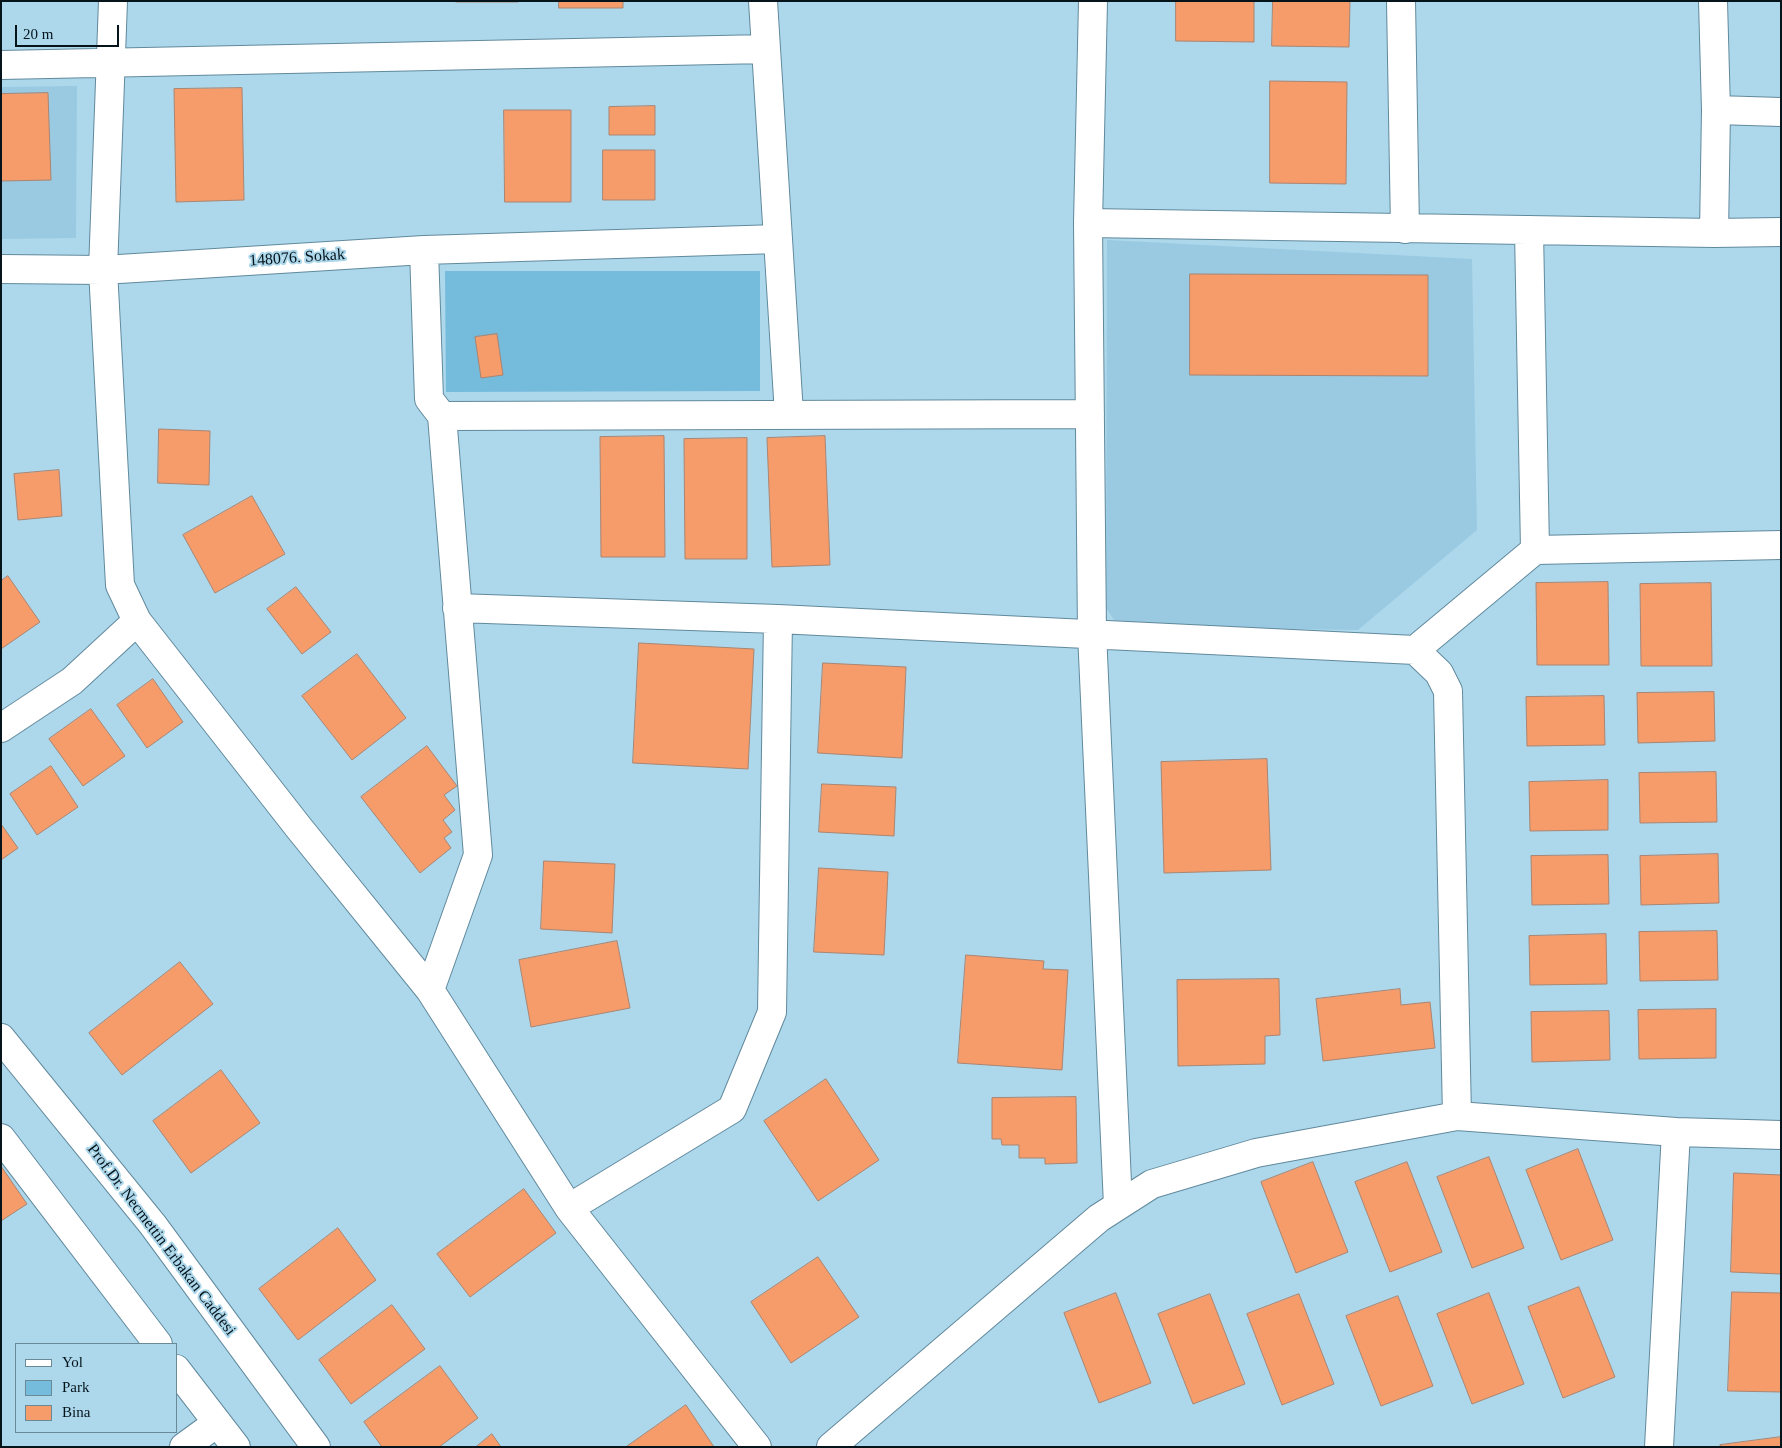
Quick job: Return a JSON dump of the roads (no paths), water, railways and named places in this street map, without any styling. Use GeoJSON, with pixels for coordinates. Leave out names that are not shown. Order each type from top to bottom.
{"type":"FeatureCollection","features":[{"type":"Feature","properties":{"kind":"street"},"geometry":{"type":"LineString","coordinates":[[113,1],[103,270],[120,584],[137,621],[299,828],[430,990],[569,1208],[757,1447]]}},
{"type":"Feature","properties":{"kind":"street"},"geometry":{"type":"LineString","coordinates":[[763,1],[788,414]]}},
{"type":"Feature","properties":{"kind":"street"},"geometry":{"type":"LineString","coordinates":[[1094,1],[1088,223],[1092,633],[1118,1205]]}},
{"type":"Feature","properties":{"kind":"street"},"geometry":{"type":"LineString","coordinates":[[1401,1],[1405,229]]}},
{"type":"Feature","properties":{"kind":"street"},"geometry":{"type":"LineString","coordinates":[[1712,1],[1716,110],[1714,233]]}},
{"type":"Feature","properties":{"kind":"street"},"geometry":{"type":"LineString","coordinates":[[1,65],[766,49]]}},
{"type":"Feature","properties":{"kind":"street"},"geometry":{"type":"LineString","coordinates":[[1716,110],[1781,112]]}},
{"type":"Feature","properties":{"kind":"street"},"geometry":{"type":"LineString","coordinates":[[1088,223],[1405,229],[1714,233],[1781,232]]}},
{"type":"Feature","properties":{"kind":"street"},"geometry":{"type":"LineString","coordinates":[[1529,230],[1535,550]]}},
{"type":"Feature","properties":{"kind":"street","name":"148076. Sokak"},"geometry":{"type":"LineString","coordinates":[[1,269],[103,270],[424,250],[778,239]]}},
{"type":"Feature","properties":{"kind":"street"},"geometry":{"type":"LineString","coordinates":[[424,250],[429,399],[442,416],[478,855],[430,990]]}},
{"type":"Feature","properties":{"kind":"street"},"geometry":{"type":"LineString","coordinates":[[442,416],[1090,414]]}},
{"type":"Feature","properties":{"kind":"street"},"geometry":{"type":"LineString","coordinates":[[1414,650],[1535,550],[1781,545]]}},
{"type":"Feature","properties":{"kind":"street"},"geometry":{"type":"LineString","coordinates":[[458,608],[778,619],[1414,650],[1439,672],[1448,691],[1457,1116]]}},
{"type":"Feature","properties":{"kind":"street"},"geometry":{"type":"LineString","coordinates":[[569,1208],[732,1109],[772,1012],[778,619]]}},
{"type":"Feature","properties":{"kind":"street"},"geometry":{"type":"LineString","coordinates":[[1,728],[72,681],[137,621]]}},
{"type":"Feature","properties":{"kind":"street","name":"Prof.Dr. Necmettin Erbakan Caddesi"},"geometry":{"type":"LineString","coordinates":[[1,1038],[154,1225],[316,1447]]}},
{"type":"Feature","properties":{"kind":"street"},"geometry":{"type":"LineString","coordinates":[[831,1447],[1099,1218],[1152,1184],[1256,1153],[1457,1116],[1676,1132],[1781,1134]]}},
{"type":"Feature","properties":{"kind":"street"},"geometry":{"type":"LineString","coordinates":[[1659,1447],[1676,1132]]}},
{"type":"Feature","properties":{"kind":"street"},"geometry":{"type":"LineString","coordinates":[[1,1138],[157,1343]]}},
{"type":"Feature","properties":{"kind":"street"},"geometry":{"type":"LineString","coordinates":[[178,1372],[236,1447]]}},
{"type":"Feature","properties":{"kind":"street"},"geometry":{"type":"LineString","coordinates":[[184,1447],[217,1423]]}}]}
